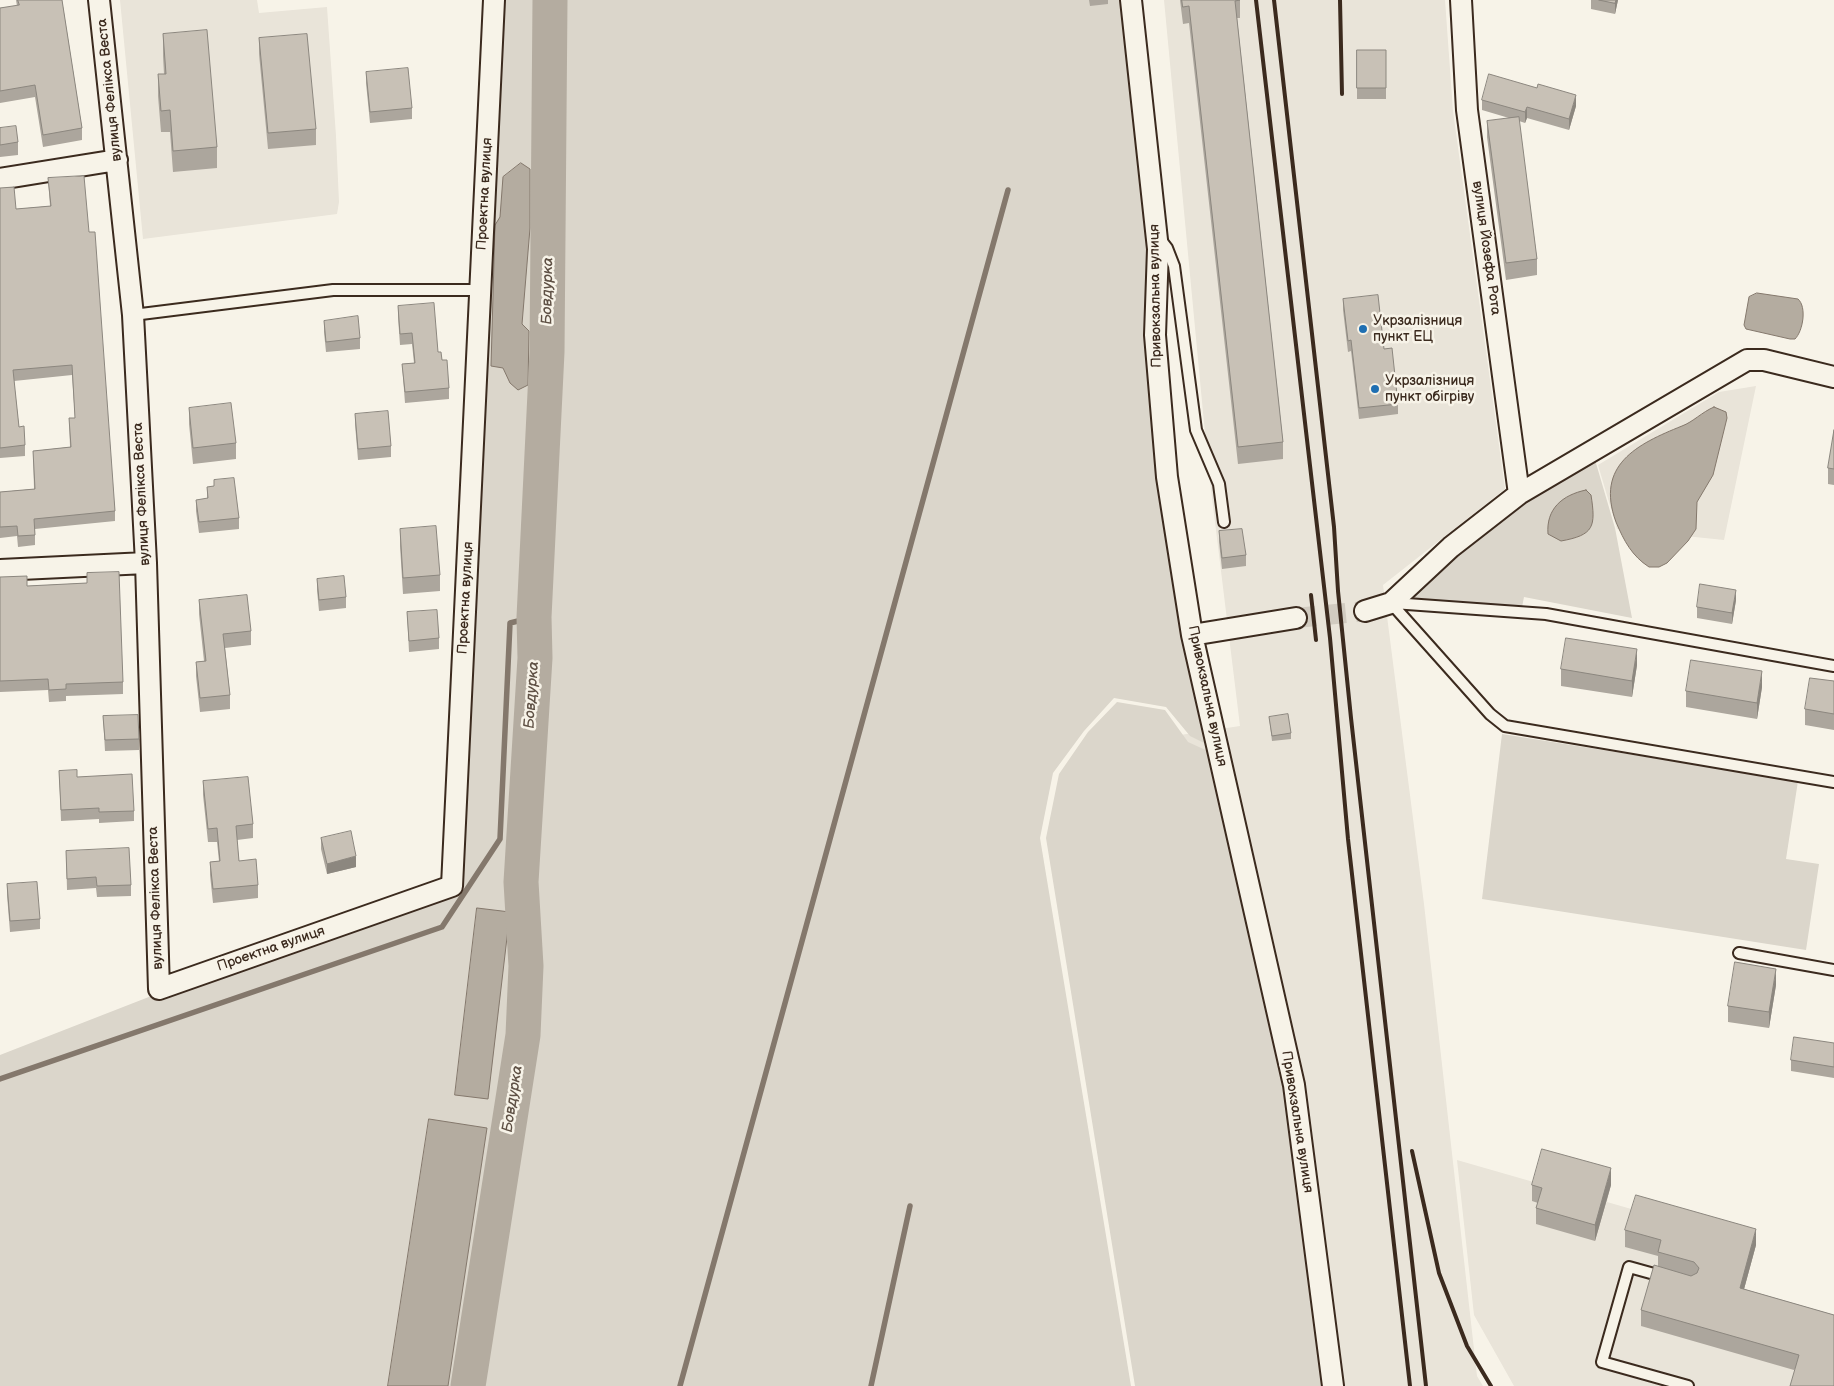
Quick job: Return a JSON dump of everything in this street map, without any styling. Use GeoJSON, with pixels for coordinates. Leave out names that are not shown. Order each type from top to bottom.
{"type":"FeatureCollection","features":[{"type":"Feature","properties":{"kind":"street","name":"вулиця Фелікса Веста"},"geometry":{"type":"LineString","coordinates":[[99,0],[133,315],[146,563],[159,989]]}},
{"type":"Feature","properties":{"kind":"street","name":"Проектна вулиця"},"geometry":{"type":"LineString","coordinates":[[159,989],[452,886],[494,0]]}},
{"type":"Feature","properties":{"kind":"street","name":"Привокзальна вулиця"},"geometry":{"type":"LineString","coordinates":[[1131,0],[1156,235],[1158,281],[1155,335],[1167,478],[1192,635],[1294,1085],[1333,1386]]}},
{"type":"Feature","properties":{"kind":"street","name":"вулиця Йозефа Рота"},"geometry":{"type":"LineString","coordinates":[[1461,0],[1467,110],[1519,494]]}},
{"type":"Feature","properties":{"kind":"street"},"geometry":{"type":"LineString","coordinates":[[0,179],[117,160]]}},
{"type":"Feature","properties":{"kind":"street"},"geometry":{"type":"LineString","coordinates":[[1365,611],[1391,602],[1451,547],[1519,494],[1747,360],[1764,360],[1834,377]]}},
{"type":"Feature","properties":{"kind":"street"},"geometry":{"type":"LineString","coordinates":[[0,570],[146,563]]}},
{"type":"Feature","properties":{"kind":"street"},"geometry":{"type":"LineString","coordinates":[[1192,635],[1296,618]]}},
{"type":"Feature","properties":{"kind":"lane"},"geometry":{"type":"LineString","coordinates":[[1156,235],[1168,248],[1174,266],[1196,430],[1219,484],[1224,522]]}},
{"type":"Feature","properties":{"kind":"lane"},"geometry":{"type":"LineString","coordinates":[[133,315],[333,290],[481,290]]}},
{"type":"Feature","properties":{"kind":"lane"},"geometry":{"type":"LineString","coordinates":[[1391,602],[1546,614],[1834,666]]}},
{"type":"Feature","properties":{"kind":"lane"},"geometry":{"type":"LineString","coordinates":[[1391,602],[1490,714],[1504,726],[1834,782]]}},
{"type":"Feature","properties":{"kind":"lane"},"geometry":{"type":"LineString","coordinates":[[1739,953],[1834,970]]}},
{"type":"Feature","properties":{"kind":"lane"},"geometry":{"type":"LineString","coordinates":[[1674,1280],[1629,1267],[1602,1362],[1682,1385]]}},
{"type":"Feature","properties":{"kind":"shaded area"},"geometry":{"type":"Polygon","coordinates":[[[120,0],[257,0],[259,13],[327,7],[336,136],[339,202],[337,214],[143,239],[120,0]]]}},
{"type":"Feature","properties":{"kind":"shaded area"},"geometry":{"type":"Polygon","coordinates":[[[504,0],[1125,0],[1153,281],[1208,745],[1190,736],[1166,707],[1114,698],[1084,731],[1053,773],[1040,838],[1131,1386],[0,1386],[0,1055],[159,993],[457,887],[504,0]]]}},
{"type":"Feature","properties":{"kind":"shaded area"},"geometry":{"type":"Polygon","coordinates":[[[1164,0],[1445,0],[1453,111],[1505,489],[1383,585],[1424,904],[1477,1376],[1483,1386],[1265,1386],[1107,746],[1240,726],[1208,465],[1164,0]]]}},
{"type":"Feature","properties":{"kind":"shaded area"},"geometry":{"type":"Polygon","coordinates":[[[521,163],[530,169],[530,228],[522,324],[529,331],[528,385],[518,390],[510,383],[503,368],[491,366],[495,225],[500,217],[503,177],[521,163]]]}},
{"type":"Feature","properties":{"kind":"shaded area"},"geometry":{"type":"Polygon","coordinates":[[[1757,293],[1798,299],[1801,303],[1803,319],[1795,339],[1746,329],[1744,325],[1749,297],[1757,293]]]}},
{"type":"Feature","properties":{"kind":"shaded area"},"geometry":{"type":"Polygon","coordinates":[[[1756,386],[1724,540],[1617,529],[1598,465],[1719,392],[1756,386]]]}},
{"type":"Feature","properties":{"kind":"shaded area"},"geometry":{"type":"Polygon","coordinates":[[[1714,407],[1726,412],[1727,418],[1713,475],[1697,502],[1696,529],[1688,541],[1667,563],[1659,567],[1649,567],[1629,548],[1616,522],[1611,502],[1611,485],[1616,471],[1624,459],[1636,449],[1686,424],[1714,407]]]}},
{"type":"Feature","properties":{"kind":"shaded area"},"geometry":{"type":"Polygon","coordinates":[[[1593,453],[1615,528],[1632,618],[1524,597],[1521,612],[1391,603],[1451,547],[1593,453]]]}},
{"type":"Feature","properties":{"kind":"shaded area"},"geometry":{"type":"Polygon","coordinates":[[[1586,490],[1591,495],[1593,515],[1590,528],[1580,536],[1561,541],[1548,534],[1550,517],[1557,504],[1570,495],[1586,490]]]}},
{"type":"Feature","properties":{"kind":"shaded area"},"geometry":{"type":"Polygon","coordinates":[[[1117,702],[1165,710],[1188,742],[1210,752],[1287,1086],[1327,1386],[1135,1386],[1046,838],[1059,774],[1088,732],[1117,702]]]}},
{"type":"Feature","properties":{"kind":"shaded area"},"geometry":{"type":"Polygon","coordinates":[[[1502,734],[1798,781],[1786,859],[1819,864],[1806,950],[1482,899],[1502,734]]]}},
{"type":"Feature","properties":{"kind":"shaded area"},"geometry":{"type":"Polygon","coordinates":[[[477,908],[510,912],[488,1099],[455,1095],[477,908]]]}},
{"type":"Feature","properties":{"kind":"shaded area"},"geometry":{"type":"Polygon","coordinates":[[[429,1119],[487,1128],[448,1386],[388,1386],[429,1119]]]}},
{"type":"Feature","properties":{"kind":"shaded area"},"geometry":{"type":"Polygon","coordinates":[[[1457,1160],[1537,1183],[1611,1185],[1607,1202],[1756,1245],[1740,1304],[1834,1386],[1514,1386],[1474,1315],[1457,1160]]]}},
{"type":"Feature","properties":{"kind":"building"},"geometry":{"type":"Polygon","coordinates":[[[18,0],[62,0],[82,128],[43,135],[35,85],[0,91],[0,8],[19,5],[18,0]]]}},
{"type":"Feature","properties":{"kind":"building"},"geometry":{"type":"Polygon","coordinates":[[[1182,0],[1240,0],[1235,1],[1283,442],[1238,447],[1189,6],[1183,7],[1182,0]]]}},
{"type":"Feature","properties":{"kind":"building"},"geometry":{"type":"Polygon","coordinates":[[[1599,0],[1616,0],[1615,3],[1599,0]]]}},
{"type":"Feature","properties":{"kind":"building"},"geometry":{"type":"Polygon","coordinates":[[[207,30],[217,147],[173,151],[170,110],[161,111],[158,74],[166,74],[163,34],[207,30]]]}},
{"type":"Feature","properties":{"kind":"building"},"geometry":{"type":"Polygon","coordinates":[[[307,34],[316,129],[268,133],[259,38],[307,34]]]}},
{"type":"Feature","properties":{"kind":"building"},"geometry":{"type":"Polygon","coordinates":[[[1357,50],[1386,50],[1386,88],[1357,88],[1357,50]]]}},
{"type":"Feature","properties":{"kind":"building"},"geometry":{"type":"Polygon","coordinates":[[[408,68],[412,108],[370,112],[366,72],[408,68]]]}},
{"type":"Feature","properties":{"kind":"building"},"geometry":{"type":"Polygon","coordinates":[[[1489,74],[1537,88],[1538,84],[1576,95],[1569,119],[1527,107],[1525,112],[1482,100],[1489,74]]]}},
{"type":"Feature","properties":{"kind":"building"},"geometry":{"type":"Polygon","coordinates":[[[1519,117],[1537,259],[1506,263],[1487,121],[1519,117]]]}},
{"type":"Feature","properties":{"kind":"building"},"geometry":{"type":"Polygon","coordinates":[[[16,126],[18,142],[0,145],[0,128],[16,126]]]}},
{"type":"Feature","properties":{"kind":"building"},"geometry":{"type":"Polygon","coordinates":[[[84,176],[89,232],[95,232],[115,511],[34,519],[35,535],[18,536],[17,526],[0,527],[0,492],[35,489],[33,451],[71,447],[69,418],[75,418],[72,365],[13,370],[19,427],[24,426],[25,445],[0,448],[0,188],[14,187],[16,209],[51,206],[48,178],[84,176]]]}},
{"type":"Feature","properties":{"kind":"building"},"geometry":{"type":"Polygon","coordinates":[[[1378,295],[1384,349],[1392,348],[1398,404],[1359,408],[1351,340],[1348,341],[1343,299],[1378,295]]]}},
{"type":"Feature","properties":{"kind":"building"},"geometry":{"type":"Polygon","coordinates":[[[434,303],[438,352],[441,352],[442,360],[447,360],[449,388],[405,392],[402,364],[415,363],[412,333],[400,334],[398,306],[434,303]]]}},
{"type":"Feature","properties":{"kind":"building"},"geometry":{"type":"Polygon","coordinates":[[[358,316],[360,338],[326,342],[324,321],[358,316]]]}},
{"type":"Feature","properties":{"kind":"building"},"geometry":{"type":"Polygon","coordinates":[[[231,403],[236,443],[193,448],[189,408],[231,403]]]}},
{"type":"Feature","properties":{"kind":"building"},"geometry":{"type":"Polygon","coordinates":[[[388,411],[391,446],[358,449],[355,414],[388,411]]]}},
{"type":"Feature","properties":{"kind":"building"},"geometry":{"type":"Polygon","coordinates":[[[1834,430],[1834,469],[1828,468],[1834,430]]]}},
{"type":"Feature","properties":{"kind":"building"},"geometry":{"type":"Polygon","coordinates":[[[234,478],[239,518],[199,522],[196,500],[208,498],[207,487],[214,486],[214,480],[234,478]]]}},
{"type":"Feature","properties":{"kind":"building"},"geometry":{"type":"Polygon","coordinates":[[[436,526],[440,575],[403,578],[400,529],[436,526]]]}},
{"type":"Feature","properties":{"kind":"building"},"geometry":{"type":"Polygon","coordinates":[[[1242,529],[1246,555],[1222,558],[1219,531],[1242,529]]]}},
{"type":"Feature","properties":{"kind":"building"},"geometry":{"type":"Polygon","coordinates":[[[119,572],[123,682],[66,684],[66,689],[49,690],[48,679],[0,681],[0,577],[27,576],[27,586],[87,583],[87,573],[119,572]]]}},
{"type":"Feature","properties":{"kind":"building"},"geometry":{"type":"Polygon","coordinates":[[[344,576],[346,597],[319,600],[317,579],[344,576]]]}},
{"type":"Feature","properties":{"kind":"building"},"geometry":{"type":"Polygon","coordinates":[[[1700,584],[1736,590],[1732,613],[1697,607],[1700,584]]]}},
{"type":"Feature","properties":{"kind":"building"},"geometry":{"type":"Polygon","coordinates":[[[247,595],[251,631],[223,634],[230,695],[200,698],[196,662],[206,661],[199,600],[247,595]]]}},
{"type":"Feature","properties":{"kind":"building"},"geometry":{"type":"Polygon","coordinates":[[[437,610],[439,638],[409,641],[407,612],[437,610]]]}},
{"type":"Feature","properties":{"kind":"building"},"geometry":{"type":"Polygon","coordinates":[[[1566,638],[1637,649],[1632,681],[1561,669],[1566,638]]]}},
{"type":"Feature","properties":{"kind":"building"},"geometry":{"type":"Polygon","coordinates":[[[1691,660],[1762,671],[1757,703],[1686,691],[1691,660]]]}},
{"type":"Feature","properties":{"kind":"building"},"geometry":{"type":"Polygon","coordinates":[[[1810,678],[1834,681],[1834,714],[1805,709],[1810,678]]]}},
{"type":"Feature","properties":{"kind":"building"},"geometry":{"type":"Polygon","coordinates":[[[1288,714],[1291,733],[1272,736],[1269,717],[1288,714]]]}},
{"type":"Feature","properties":{"kind":"building"},"geometry":{"type":"Polygon","coordinates":[[[138,715],[139,739],[105,740],[103,716],[138,715]]]}},
{"type":"Feature","properties":{"kind":"building"},"geometry":{"type":"Polygon","coordinates":[[[77,770],[77,777],[132,774],[134,811],[99,812],[99,808],[61,810],[59,771],[77,770]]]}},
{"type":"Feature","properties":{"kind":"building"},"geometry":{"type":"Polygon","coordinates":[[[248,777],[253,824],[236,826],[239,861],[256,859],[258,885],[213,889],[210,862],[220,861],[217,828],[208,829],[203,781],[248,777]]]}},
{"type":"Feature","properties":{"kind":"building"},"geometry":{"type":"Polygon","coordinates":[[[351,831],[356,856],[327,864],[321,838],[351,831]]]}},
{"type":"Feature","properties":{"kind":"building"},"geometry":{"type":"Polygon","coordinates":[[[129,848],[131,885],[97,886],[96,877],[67,879],[66,851],[129,848]]]}},
{"type":"Feature","properties":{"kind":"building"},"geometry":{"type":"Polygon","coordinates":[[[37,882],[40,919],[10,921],[7,884],[37,882]]]}},
{"type":"Feature","properties":{"kind":"building"},"geometry":{"type":"Polygon","coordinates":[[[1735,962],[1776,969],[1769,1012],[1728,1006],[1735,962]]]}},
{"type":"Feature","properties":{"kind":"building"},"geometry":{"type":"Polygon","coordinates":[[[1794,1037],[1834,1043],[1834,1067],[1791,1060],[1794,1037]]]}},
{"type":"Feature","properties":{"kind":"building"},"geometry":{"type":"Polygon","coordinates":[[[1542,1149],[1611,1168],[1595,1225],[1536,1208],[1542,1188],[1532,1185],[1542,1149]]]}},
{"type":"Feature","properties":{"kind":"building"},"geometry":{"type":"Polygon","coordinates":[[[1636,1195],[1756,1229],[1740,1288],[1834,1315],[1834,1386],[1790,1386],[1799,1355],[1641,1310],[1654,1265],[1691,1276],[1697,1273],[1699,1268],[1694,1262],[1658,1252],[1661,1240],[1625,1230],[1636,1195]]]}},
{"type":"Feature","properties":{"kind":"waterway","name":"Бовдурка"},"geometry":{"type":"LineString","coordinates":[[468,1386],[523,1035],[526,966],[521,882],[535,658],[534,617],[547,352],[550,0]]}},
{"type":"Feature","properties":{"kind":"waterway"},"geometry":{"type":"LineString","coordinates":[[680,1386],[1008,190]]}},
{"type":"Feature","properties":{"kind":"waterway"},"geometry":{"type":"LineString","coordinates":[[0,1079],[442,927],[500,839],[510,623],[534,617]]}},
{"type":"Feature","properties":{"kind":"waterway"},"geometry":{"type":"LineString","coordinates":[[871,1386],[910,1206]]}},
{"type":"Feature","properties":{"kind":"tunnel"},"geometry":{"type":"LineString","coordinates":[[1296,618],[1365,611]]}},
{"type":"Feature","properties":{"kind":"railway"},"geometry":{"type":"LineString","coordinates":[[1256,0],[1330,638],[1348,839],[1410,1386]]}},
{"type":"Feature","properties":{"kind":"railway"},"geometry":{"type":"LineString","coordinates":[[1274,0],[1334,527],[1338,591],[1351,718],[1426,1386]]}},
{"type":"Feature","properties":{"kind":"railway"},"geometry":{"type":"LineString","coordinates":[[1340,0],[1342,94]]}},
{"type":"Feature","properties":{"kind":"railway"},"geometry":{"type":"LineString","coordinates":[[1311,595],[1316,640]]}},
{"type":"Feature","properties":{"kind":"railway"},"geometry":{"type":"LineString","coordinates":[[1412,1151],[1439,1273],[1467,1346],[1491,1386]]}},
{"type":"Feature","properties":{"kind":"place","name":"Укрзалізниця пункт ЕЦ"},"geometry":{"type":"Point","coordinates":[1363,329]}},
{"type":"Feature","properties":{"kind":"place","name":"Укрзалізниця пункт обігріву"},"geometry":{"type":"Point","coordinates":[1375,389]}}]}
